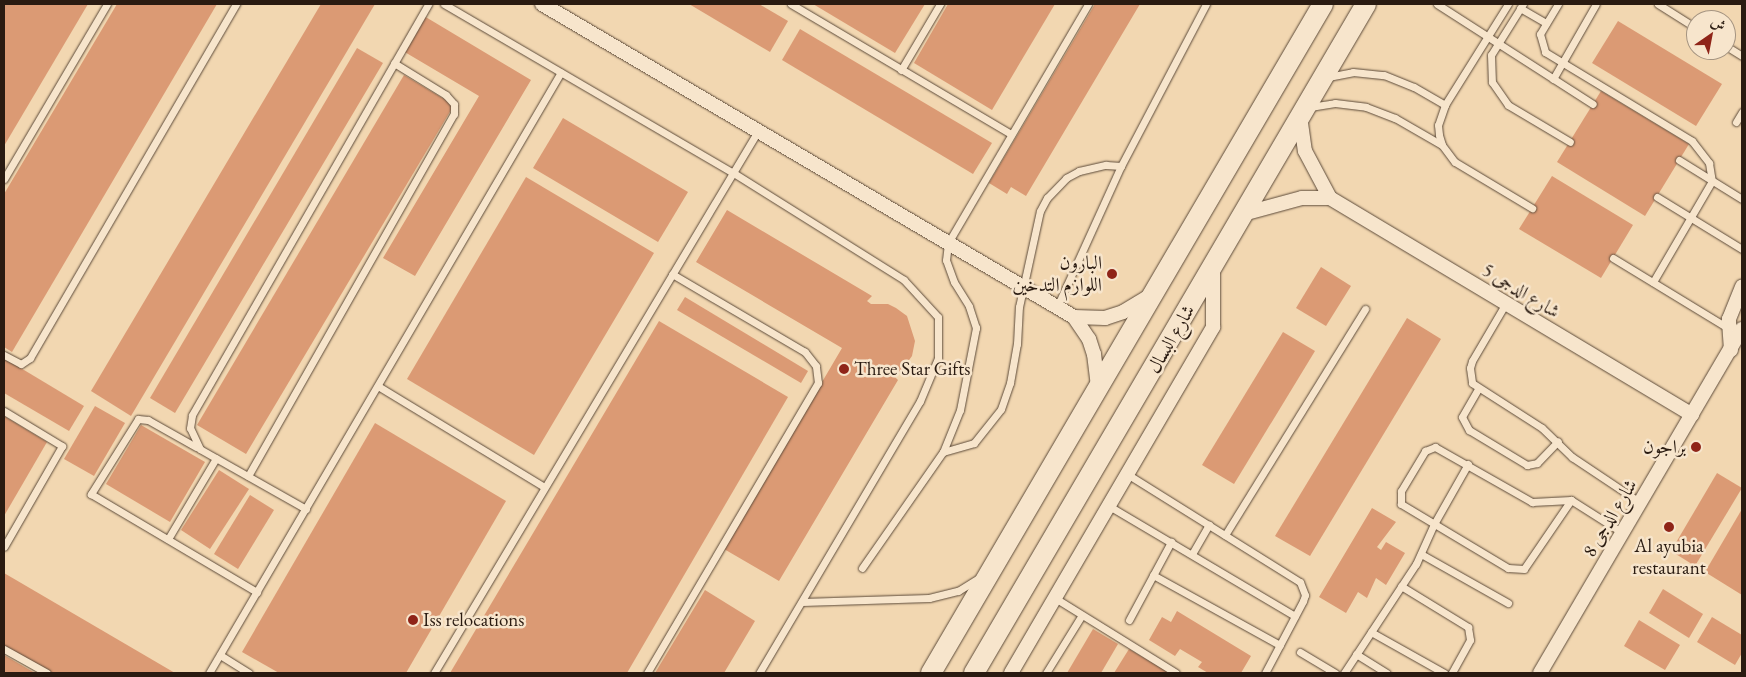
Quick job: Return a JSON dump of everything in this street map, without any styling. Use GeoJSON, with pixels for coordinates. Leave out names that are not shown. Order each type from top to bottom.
{"type":"FeatureCollection","features":[{"type":"Feature","properties":{"kind":"street"},"geometry":{"type":"LineString","coordinates":[[542,4],[558,8],[758,131],[1074,318],[1089,339],[1094,354],[1098,387]]}},
{"type":"Feature","properties":{"kind":"street","name":"شارع البسال"},"geometry":{"type":"LineString","coordinates":[[931,673],[995,568],[1098,387],[1323,4]]}},
{"type":"Feature","properties":{"kind":"street","name":"شارع البسال"},"geometry":{"type":"LineString","coordinates":[[974,673],[1366,4]]}},
{"type":"Feature","properties":{"kind":"street"},"geometry":{"type":"LineString","coordinates":[[1243,214],[1302,198],[1330,198],[1305,151],[1302,113]]}},
{"type":"Feature","properties":{"kind":"street","name":"شارع الدجى 5"},"geometry":{"type":"LineString","coordinates":[[1330,198],[1692,416]]}},
{"type":"Feature","properties":{"kind":"street"},"geometry":{"type":"LineString","coordinates":[[1011,673],[1213,327],[1213,266]]}},
{"type":"Feature","properties":{"kind":"street"},"geometry":{"type":"LineString","coordinates":[[1730,350],[1728,328],[1731,309],[1742,287]]}},
{"type":"Feature","properties":{"kind":"street"},"geometry":{"type":"LineString","coordinates":[[1074,318],[1105,318],[1123,312],[1151,296]]}},
{"type":"Feature","properties":{"kind":"street","name":"شارع الدجى 8"},"geometry":{"type":"LineString","coordinates":[[1540,673],[1742,329]]}},
{"type":"Feature","properties":{"kind":"lane"},"geometry":{"type":"LineString","coordinates":[[4,179],[107,4]]}},
{"type":"Feature","properties":{"kind":"lane"},"geometry":{"type":"LineString","coordinates":[[4,355],[21,364],[30,358],[236,4]]}},
{"type":"Feature","properties":{"kind":"lane"},"geometry":{"type":"LineString","coordinates":[[200,449],[190,428],[192,415],[428,4]]}},
{"type":"Feature","properties":{"kind":"lane"},"geometry":{"type":"LineString","coordinates":[[444,4],[732,172],[904,280],[921,296],[938,317],[938,358],[920,401],[759,673]]}},
{"type":"Feature","properties":{"kind":"lane"},"geometry":{"type":"LineString","coordinates":[[791,4],[1011,134]]}},
{"type":"Feature","properties":{"kind":"lane"},"geometry":{"type":"LineString","coordinates":[[804,12],[809,4]]}},
{"type":"Feature","properties":{"kind":"lane"},"geometry":{"type":"LineString","coordinates":[[901,70],[940,4]]}},
{"type":"Feature","properties":{"kind":"lane"},"geometry":{"type":"LineString","coordinates":[[862,568],[943,452],[960,410],[976,328],[969,306],[954,282],[946,260],[948,243],[1088,4]]}},
{"type":"Feature","properties":{"kind":"lane"},"geometry":{"type":"LineString","coordinates":[[1057,307],[1121,166],[1206,4]]}},
{"type":"Feature","properties":{"kind":"lane"},"geometry":{"type":"LineString","coordinates":[[1437,4],[1592,104]]}},
{"type":"Feature","properties":{"kind":"lane"},"geometry":{"type":"LineString","coordinates":[[1508,4],[1445,105],[1438,125],[1442,145],[1454,162],[1532,208]]}},
{"type":"Feature","properties":{"kind":"lane"},"geometry":{"type":"LineString","coordinates":[[1558,4],[1540,34],[1542,46],[1549,56],[1692,141],[1705,154],[1712,181],[1653,282]]}},
{"type":"Feature","properties":{"kind":"lane"},"geometry":{"type":"LineString","coordinates":[[1553,79],[1596,4]]}},
{"type":"Feature","properties":{"kind":"lane"},"geometry":{"type":"LineString","coordinates":[[1658,4],[1686,22]]}},
{"type":"Feature","properties":{"kind":"lane"},"geometry":{"type":"LineString","coordinates":[[1546,23],[1521,6],[1496,42],[1490,69],[1499,95],[1508,105],[1570,142]]}},
{"type":"Feature","properties":{"kind":"lane"},"geometry":{"type":"LineString","coordinates":[[248,476],[452,120],[454,104],[446,95],[394,63]]}},
{"type":"Feature","properties":{"kind":"lane"},"geometry":{"type":"LineString","coordinates":[[209,673],[561,72]]}},
{"type":"Feature","properties":{"kind":"lane"},"geometry":{"type":"LineString","coordinates":[[1323,78],[1354,72],[1384,75],[1414,87],[1445,105]]}},
{"type":"Feature","properties":{"kind":"lane"},"geometry":{"type":"LineString","coordinates":[[1302,113],[1335,103],[1366,107],[1395,118],[1442,145]]}},
{"type":"Feature","properties":{"kind":"lane"},"geometry":{"type":"LineString","coordinates":[[1736,122],[1742,112]]}},
{"type":"Feature","properties":{"kind":"lane"},"geometry":{"type":"LineString","coordinates":[[434,673],[758,131]]}},
{"type":"Feature","properties":{"kind":"lane"},"geometry":{"type":"LineString","coordinates":[[1679,160],[1742,199]]}},
{"type":"Feature","properties":{"kind":"lane"},"geometry":{"type":"LineString","coordinates":[[943,452],[974,443],[1001,409],[1012,373],[1023,288],[1040,212],[1055,187],[1066,178],[1092,167],[1121,166]]}},
{"type":"Feature","properties":{"kind":"lane"},"geometry":{"type":"LineString","coordinates":[[1657,196],[1742,250]]}},
{"type":"Feature","properties":{"kind":"lane"},"geometry":{"type":"LineString","coordinates":[[1613,258],[1728,328]]}},
{"type":"Feature","properties":{"kind":"lane"},"geometry":{"type":"LineString","coordinates":[[647,673],[818,383],[816,366],[805,352],[672,274]]}},
{"type":"Feature","properties":{"kind":"lane"},"geometry":{"type":"LineString","coordinates":[[1506,303],[1470,368],[1472,383],[1478,389],[1558,442],[1594,474],[1641,503]]}},
{"type":"Feature","properties":{"kind":"lane"},"geometry":{"type":"LineString","coordinates":[[1225,535],[1365,309]]}},
{"type":"Feature","properties":{"kind":"lane"},"geometry":{"type":"LineString","coordinates":[[378,386],[544,487]]}},
{"type":"Feature","properties":{"kind":"lane"},"geometry":{"type":"LineString","coordinates":[[1478,389],[1462,417],[1469,430],[1527,465],[1538,463],[1558,442]]}},
{"type":"Feature","properties":{"kind":"lane"},"geometry":{"type":"LineString","coordinates":[[4,411],[62,446],[4,547]]}},
{"type":"Feature","properties":{"kind":"lane"},"geometry":{"type":"LineString","coordinates":[[257,592],[90,494],[138,419],[148,420],[306,509]]}},
{"type":"Feature","properties":{"kind":"lane"},"geometry":{"type":"LineString","coordinates":[[1571,500],[1528,565],[1519,570],[1508,568],[1402,504],[1401,490],[1430,448],[1440,448],[1536,503],[1571,500],[1622,533]]}},
{"type":"Feature","properties":{"kind":"lane"},"geometry":{"type":"LineString","coordinates":[[168,539],[216,458]]}},
{"type":"Feature","properties":{"kind":"lane"},"geometry":{"type":"LineString","coordinates":[[1344,673],[1421,554],[1434,524],[1468,464]]}},
{"type":"Feature","properties":{"kind":"lane"},"geometry":{"type":"LineString","coordinates":[[1127,474],[1300,582],[1304,595],[1265,673]]}},
{"type":"Feature","properties":{"kind":"lane"},"geometry":{"type":"LineString","coordinates":[[1109,506],[1295,616]]}},
{"type":"Feature","properties":{"kind":"lane"},"geometry":{"type":"LineString","coordinates":[[1192,554],[1209,525]]}},
{"type":"Feature","properties":{"kind":"lane"},"geometry":{"type":"LineString","coordinates":[[1128,620],[1171,542]]}},
{"type":"Feature","properties":{"kind":"lane"},"geometry":{"type":"LineString","coordinates":[[1421,554],[1508,603]]}},
{"type":"Feature","properties":{"kind":"lane"},"geometry":{"type":"LineString","coordinates":[[802,602],[929,598],[958,591],[995,568]]}},
{"type":"Feature","properties":{"kind":"lane"},"geometry":{"type":"LineString","coordinates":[[1153,574],[1280,645]]}},
{"type":"Feature","properties":{"kind":"lane"},"geometry":{"type":"LineString","coordinates":[[1401,586],[1468,627],[1470,640],[1452,673]]}},
{"type":"Feature","properties":{"kind":"lane"},"geometry":{"type":"LineString","coordinates":[[1054,598],[1176,673]]}},
{"type":"Feature","properties":{"kind":"lane"},"geometry":{"type":"LineString","coordinates":[[1046,673],[1082,615]]}},
{"type":"Feature","properties":{"kind":"lane"},"geometry":{"type":"LineString","coordinates":[[1371,632],[1444,673]]}},
{"type":"Feature","properties":{"kind":"lane"},"geometry":{"type":"LineString","coordinates":[[4,649],[47,673]]}},
{"type":"Feature","properties":{"kind":"lane"},"geometry":{"type":"LineString","coordinates":[[1300,652],[1335,673]]}},
{"type":"Feature","properties":{"kind":"lane"},"geometry":{"type":"LineString","coordinates":[[1356,654],[1386,673]]}},
{"type":"Feature","properties":{"kind":"lane"},"geometry":{"type":"LineString","coordinates":[[220,655],[249,673]]}},
{"type":"Feature","properties":{"kind":"building"},"geometry":{"type":"Polygon","coordinates":[[[4,4],[88,4],[4,146],[4,4]]]}},
{"type":"Feature","properties":{"kind":"building"},"geometry":{"type":"Polygon","coordinates":[[[117,4],[217,4],[12,352],[4,347],[4,194],[117,4]]]}},
{"type":"Feature","properties":{"kind":"building"},"geometry":{"type":"Polygon","coordinates":[[[321,4],[375,4],[131,416],[91,391],[321,4]]]}},
{"type":"Feature","properties":{"kind":"building"},"geometry":{"type":"Polygon","coordinates":[[[689,4],[759,4],[788,21],[770,52],[689,4]]]}},
{"type":"Feature","properties":{"kind":"building"},"geometry":{"type":"Polygon","coordinates":[[[813,4],[925,4],[895,53],[813,4]]]}},
{"type":"Feature","properties":{"kind":"building"},"geometry":{"type":"Polygon","coordinates":[[[948,4],[1055,4],[992,110],[914,63],[948,4]]]}},
{"type":"Feature","properties":{"kind":"building"},"geometry":{"type":"Polygon","coordinates":[[[1095,4],[1140,4],[1026,196],[1011,187],[1007,194],[989,183],[1095,4]]]}},
{"type":"Feature","properties":{"kind":"building"},"geometry":{"type":"Polygon","coordinates":[[[424,16],[531,80],[415,276],[383,258],[479,96],[403,51],[424,16]]]}},
{"type":"Feature","properties":{"kind":"building"},"geometry":{"type":"Polygon","coordinates":[[[1618,21],[1722,84],[1696,126],[1592,63],[1618,21]]]}},
{"type":"Feature","properties":{"kind":"building"},"geometry":{"type":"Polygon","coordinates":[[[800,29],[992,143],[973,174],[782,60],[800,29]]]}},
{"type":"Feature","properties":{"kind":"building"},"geometry":{"type":"Polygon","coordinates":[[[357,48],[383,63],[175,413],[150,398],[357,48]]]}},
{"type":"Feature","properties":{"kind":"building"},"geometry":{"type":"Polygon","coordinates":[[[404,75],[454,105],[246,454],[197,425],[404,75]]]}},
{"type":"Feature","properties":{"kind":"building"},"geometry":{"type":"Polygon","coordinates":[[[1601,91],[1689,144],[1645,216],[1557,162],[1601,91]]]}},
{"type":"Feature","properties":{"kind":"building"},"geometry":{"type":"Polygon","coordinates":[[[563,118],[688,192],[658,242],[533,168],[563,118]]]}},
{"type":"Feature","properties":{"kind":"building"},"geometry":{"type":"Polygon","coordinates":[[[1552,176],[1633,225],[1601,278],[1519,229],[1552,176]]]}},
{"type":"Feature","properties":{"kind":"building"},"geometry":{"type":"Polygon","coordinates":[[[526,177],[654,253],[534,455],[407,379],[526,177]]]}},
{"type":"Feature","properties":{"kind":"building"},"geometry":{"type":"Polygon","coordinates":[[[727,210],[872,296],[867,301],[871,304],[888,304],[896,308],[907,316],[915,341],[912,356],[901,371],[892,374],[898,380],[779,581],[724,549],[842,348],[696,262],[727,210]]]}},
{"type":"Feature","properties":{"kind":"building"},"geometry":{"type":"Polygon","coordinates":[[[1321,267],[1351,286],[1326,326],[1296,308],[1321,267]]]}},
{"type":"Feature","properties":{"kind":"building"},"geometry":{"type":"Polygon","coordinates":[[[685,297],[808,371],[801,383],[677,310],[685,297]]]}},
{"type":"Feature","properties":{"kind":"building"},"geometry":{"type":"Polygon","coordinates":[[[1407,318],[1441,339],[1310,556],[1275,536],[1407,318]]]}},
{"type":"Feature","properties":{"kind":"building"},"geometry":{"type":"Polygon","coordinates":[[[659,321],[788,397],[627,673],[450,673],[659,321]]]}},
{"type":"Feature","properties":{"kind":"building"},"geometry":{"type":"Polygon","coordinates":[[[1283,332],[1315,351],[1234,484],[1202,465],[1283,332]]]}},
{"type":"Feature","properties":{"kind":"building"},"geometry":{"type":"Polygon","coordinates":[[[4,358],[84,406],[69,431],[4,393],[4,358]]]}},
{"type":"Feature","properties":{"kind":"building"},"geometry":{"type":"Polygon","coordinates":[[[95,406],[125,423],[94,476],[64,459],[95,406]]]}},
{"type":"Feature","properties":{"kind":"building"},"geometry":{"type":"Polygon","coordinates":[[[4,416],[47,442],[4,516],[4,416]]]}},
{"type":"Feature","properties":{"kind":"building"},"geometry":{"type":"Polygon","coordinates":[[[375,423],[506,501],[406,673],[279,673],[242,652],[375,423]]]}},
{"type":"Feature","properties":{"kind":"building"},"geometry":{"type":"Polygon","coordinates":[[[141,425],[205,462],[170,522],[106,484],[141,425]]]}},
{"type":"Feature","properties":{"kind":"building"},"geometry":{"type":"Polygon","coordinates":[[[219,470],[249,489],[210,549],[181,530],[219,470]]]}},
{"type":"Feature","properties":{"kind":"building"},"geometry":{"type":"Polygon","coordinates":[[[1717,473],[1742,488],[1695,566],[1671,551],[1717,473]]]}},
{"type":"Feature","properties":{"kind":"building"},"geometry":{"type":"Polygon","coordinates":[[[250,495],[274,510],[238,569],[214,554],[250,495]]]}},
{"type":"Feature","properties":{"kind":"building"},"geometry":{"type":"Polygon","coordinates":[[[1372,508],[1396,522],[1377,547],[1381,550],[1386,542],[1405,553],[1386,585],[1376,578],[1367,598],[1358,592],[1346,613],[1319,597],[1372,508]]]}},
{"type":"Feature","properties":{"kind":"building"},"geometry":{"type":"Polygon","coordinates":[[[1742,509],[1742,595],[1705,572],[1742,509]]]}},
{"type":"Feature","properties":{"kind":"building"},"geometry":{"type":"Polygon","coordinates":[[[4,573],[175,673],[52,673],[4,646],[4,573]]]}},
{"type":"Feature","properties":{"kind":"building"},"geometry":{"type":"Polygon","coordinates":[[[1663,589],[1703,614],[1689,638],[1649,613],[1663,589]]]}},
{"type":"Feature","properties":{"kind":"building"},"geometry":{"type":"Polygon","coordinates":[[[705,590],[755,621],[724,673],[655,673],[705,590]]]}},
{"type":"Feature","properties":{"kind":"building"},"geometry":{"type":"Polygon","coordinates":[[[1177,611],[1251,656],[1241,673],[1208,673],[1198,667],[1202,662],[1180,649],[1175,656],[1149,640],[1162,617],[1171,622],[1177,611]]]}},
{"type":"Feature","properties":{"kind":"building"},"geometry":{"type":"Polygon","coordinates":[[[1712,617],[1742,635],[1742,653],[1735,665],[1697,642],[1712,617]]]}},
{"type":"Feature","properties":{"kind":"building"},"geometry":{"type":"Polygon","coordinates":[[[1639,620],[1680,645],[1665,670],[1624,646],[1639,620]]]}},
{"type":"Feature","properties":{"kind":"building"},"geometry":{"type":"Polygon","coordinates":[[[1093,629],[1118,644],[1101,673],[1067,673],[1093,629]]]}},
{"type":"Feature","properties":{"kind":"building"},"geometry":{"type":"Polygon","coordinates":[[[1129,649],[1170,673],[1114,673],[1129,649]]]}},
{"type":"Feature","properties":{"kind":"building"},"geometry":{"type":"Polygon","coordinates":[[[4,655],[35,673],[4,673],[4,655]]]}},
{"type":"Feature","properties":{"kind":"place","name":"البارون اللوازم التدخين"},"geometry":{"type":"Point","coordinates":[1112,274]}},
{"type":"Feature","properties":{"kind":"place","name":"Three Star Gifts"},"geometry":{"type":"Point","coordinates":[844,369]}},
{"type":"Feature","properties":{"kind":"place","name":"براجون"},"geometry":{"type":"Point","coordinates":[1696,447]}},
{"type":"Feature","properties":{"kind":"place","name":"Al ayubia restaurant"},"geometry":{"type":"Point","coordinates":[1669,527]}},
{"type":"Feature","properties":{"kind":"place","name":"Iss relocations"},"geometry":{"type":"Point","coordinates":[413,620]}}]}
